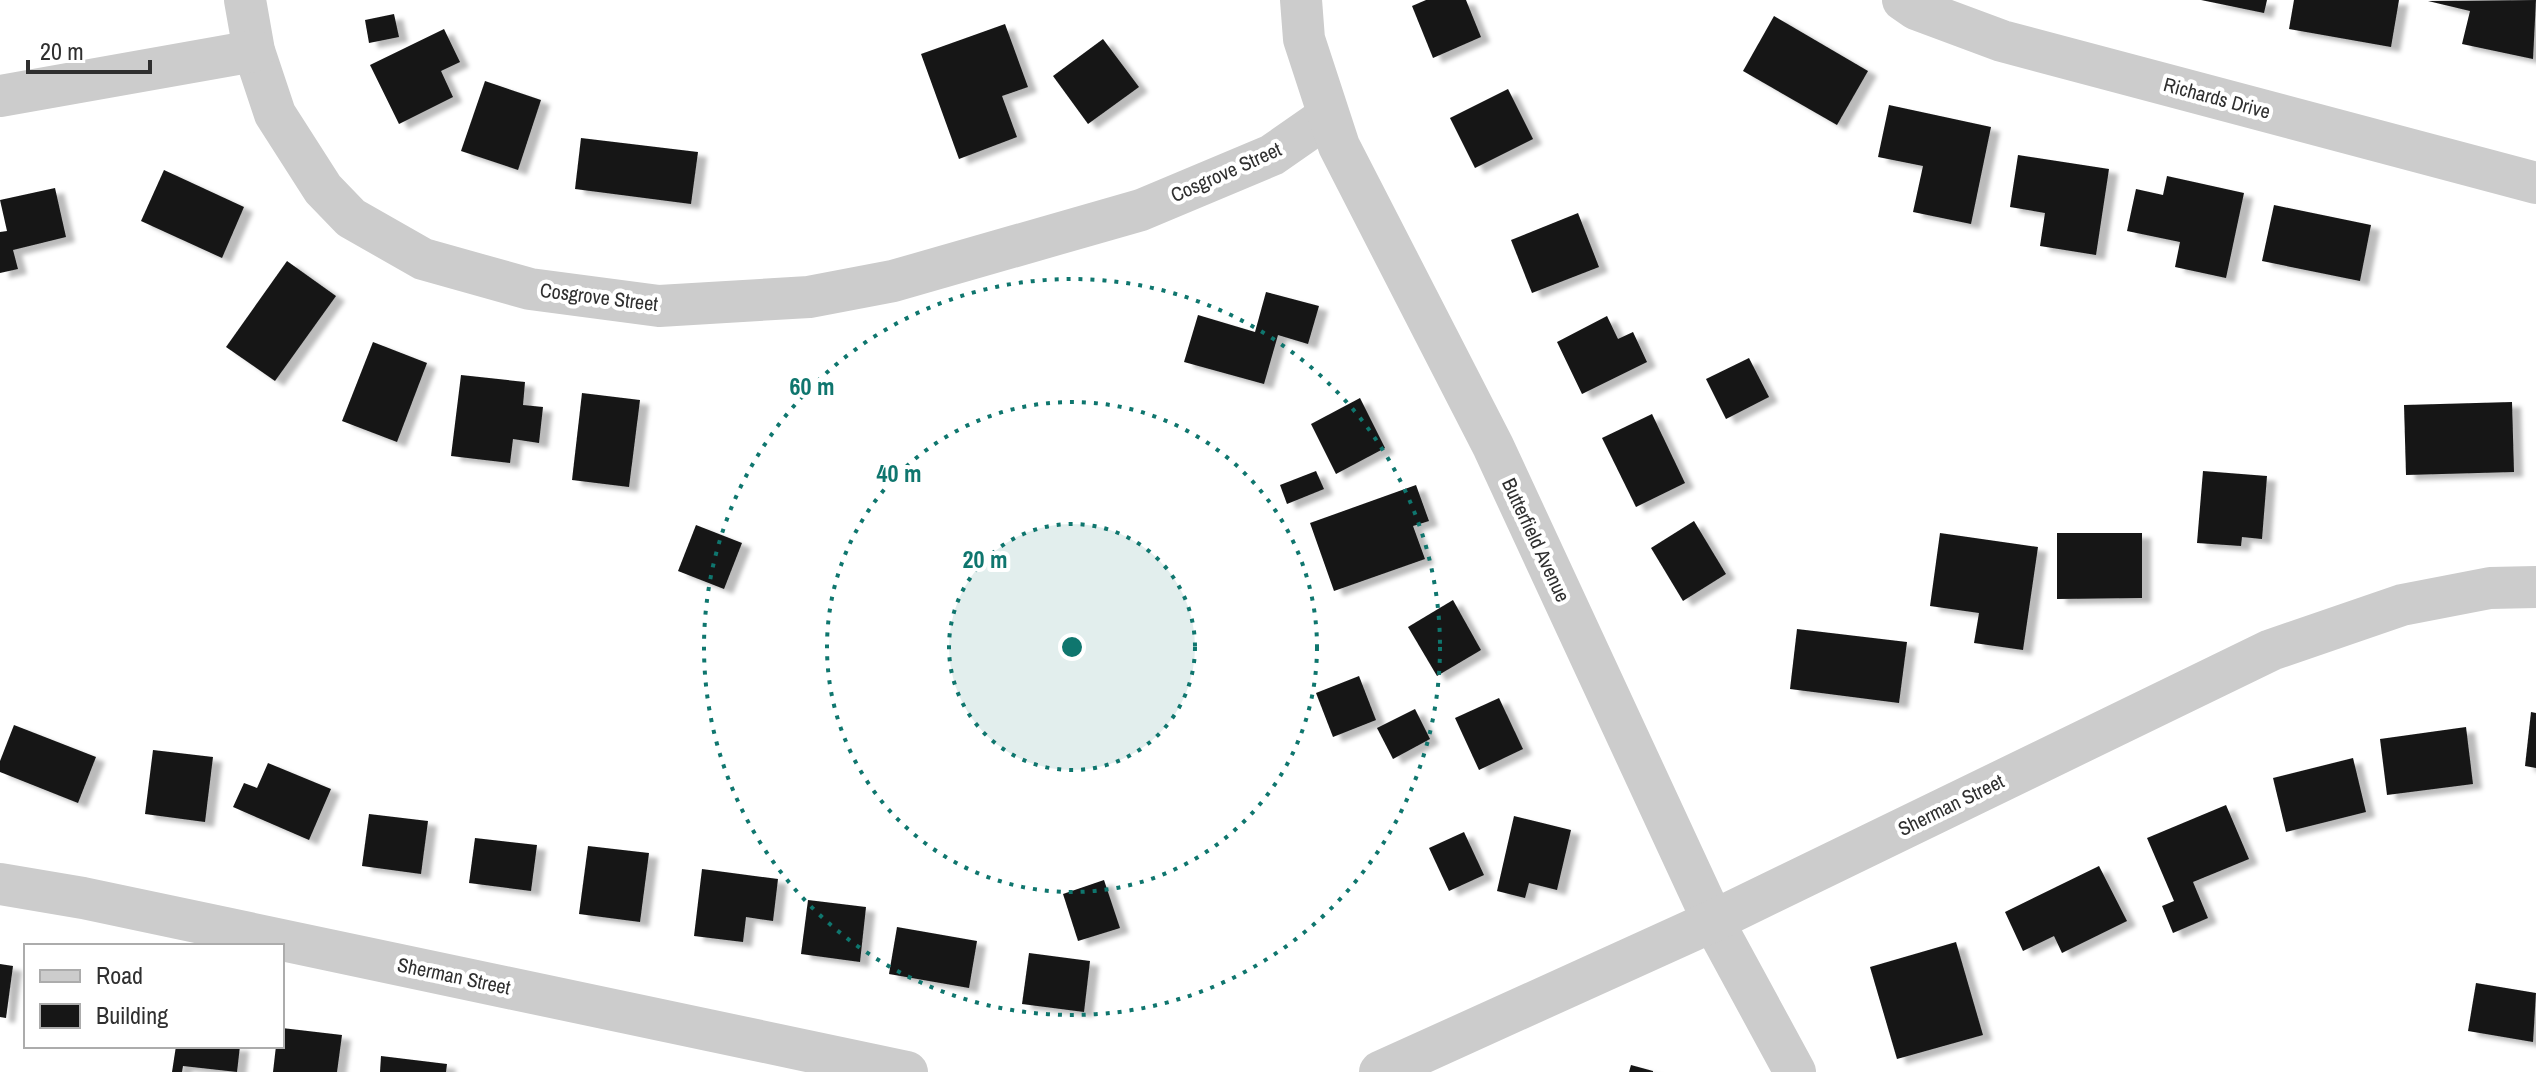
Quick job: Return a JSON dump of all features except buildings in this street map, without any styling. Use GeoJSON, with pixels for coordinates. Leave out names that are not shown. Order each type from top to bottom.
{"type":"FeatureCollection","features":[{"type":"Feature","properties":{"kind":"street","name":"Cosgrove Street"},"geometry":{"type":"LineString","coordinates":[[245,0],[254,51],[275,114],[323,189],[351,218],[423,259],[530,289],[659,306],[809,297],[893,281],[1141,210],[1272,155],[1328,116]]}},
{"type":"Feature","properties":{"kind":"street","name":"Butterfield Avenue"},"geometry":{"type":"LineString","coordinates":[[1301,0],[1304,39],[1339,146],[1493,446],[1713,921],[1795,1072]]}},
{"type":"Feature","properties":{"kind":"street","name":"Richards Drive"},"geometry":{"type":"LineString","coordinates":[[1903,0],[1916,9],[2002,41],[2536,183]]}},
{"type":"Feature","properties":{"kind":"street"},"geometry":{"type":"LineString","coordinates":[[0,96],[254,51]]}},
{"type":"Feature","properties":{"kind":"street","name":"Sherman Street"},"geometry":{"type":"LineString","coordinates":[[1380,1072],[1713,921],[2271,650],[2402,605],[2490,588],[2536,587]]}},
{"type":"Feature","properties":{"kind":"street","name":"Sherman Street"},"geometry":{"type":"LineString","coordinates":[[0,884],[98,901],[907,1072]]}}]}
